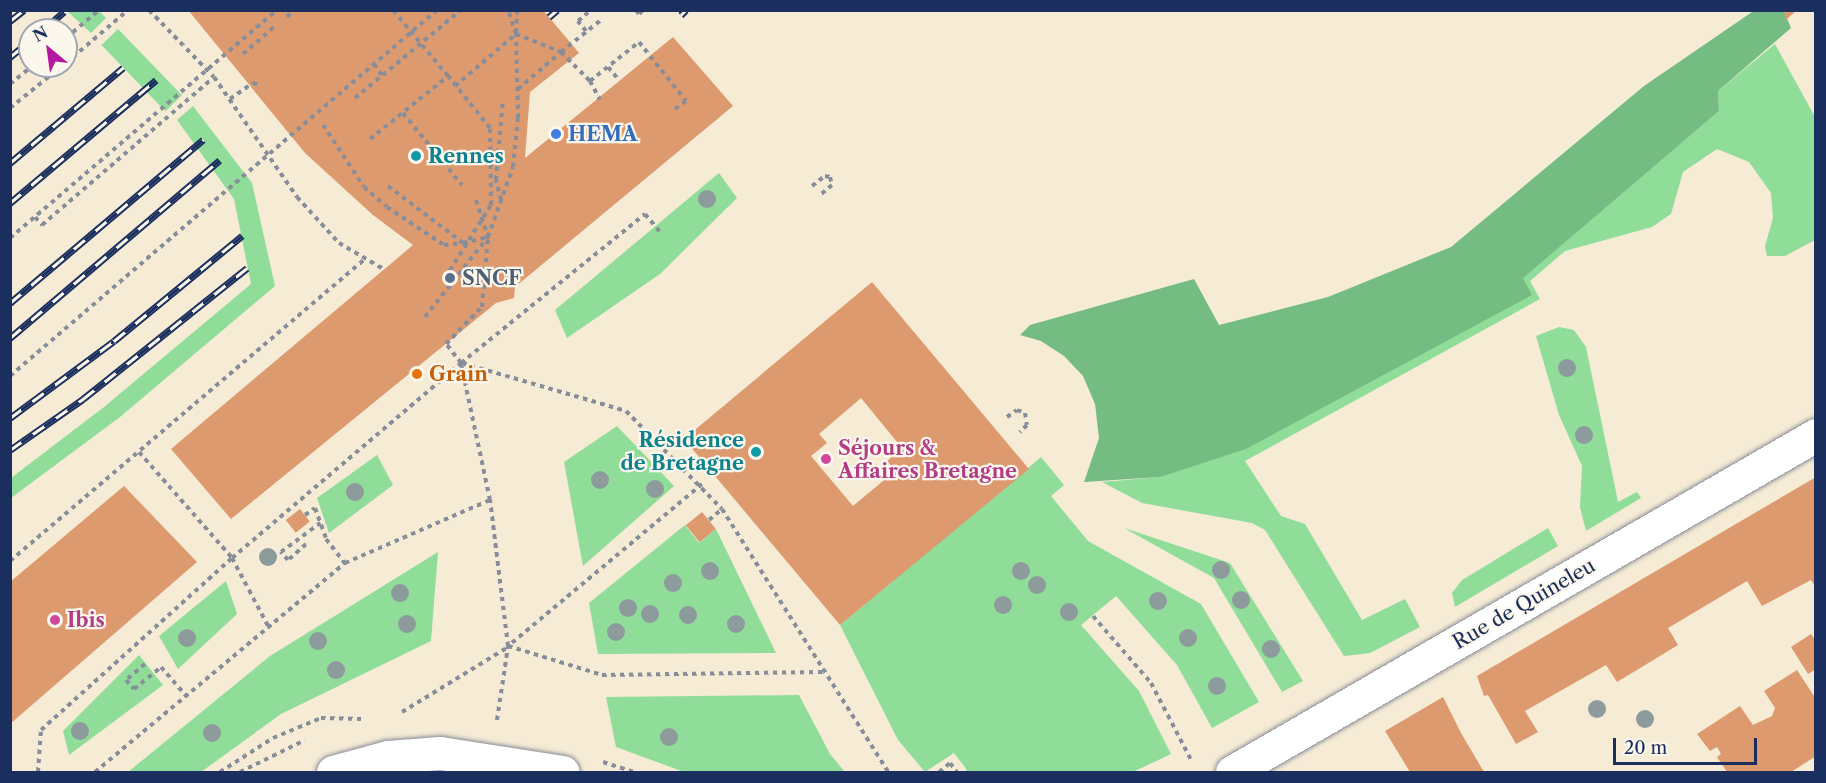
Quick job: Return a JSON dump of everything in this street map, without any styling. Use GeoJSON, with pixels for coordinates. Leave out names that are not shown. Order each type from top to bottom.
{"type":"FeatureCollection","features":[{"type":"Feature","properties":{"kind":"street","name":"Rue de Quineleu"},"geometry":{"type":"LineString","coordinates":[[1232,772],[1815,435]]}},
{"type":"Feature","properties":{"kind":"street"},"geometry":{"type":"LineString","coordinates":[[333,772],[388,758],[440,753],[493,759],[563,772]]}},
{"type":"Feature","properties":{"kind":"path"},"geometry":{"type":"LineString","coordinates":[[78,28],[99,10]]}},
{"type":"Feature","properties":{"kind":"path"},"geometry":{"type":"LineString","coordinates":[[78,53],[128,10]]}},
{"type":"Feature","properties":{"kind":"path"},"geometry":{"type":"LineString","coordinates":[[149,10],[214,77],[297,197],[339,243],[385,270]]}},
{"type":"Feature","properties":{"kind":"path"},"geometry":{"type":"LineString","coordinates":[[10,238],[277,10]]}},
{"type":"Feature","properties":{"kind":"path"},"geometry":{"type":"LineString","coordinates":[[287,17],[294,10]]}},
{"type":"Feature","properties":{"kind":"path"},"geometry":{"type":"LineString","coordinates":[[393,10],[490,128],[491,205],[445,278]]}},
{"type":"Feature","properties":{"kind":"path"},"geometry":{"type":"LineString","coordinates":[[10,376],[437,10]]}},
{"type":"Feature","properties":{"kind":"path"},"geometry":{"type":"LineString","coordinates":[[355,98],[461,10]]}},
{"type":"Feature","properties":{"kind":"path"},"geometry":{"type":"LineString","coordinates":[[507,10],[516,34],[561,52],[590,81],[600,100]]}},
{"type":"Feature","properties":{"kind":"path"},"geometry":{"type":"LineString","coordinates":[[493,759],[508,646],[490,501],[461,363],[446,344],[482,307],[488,237],[513,167],[517,90],[517,10]]}},
{"type":"Feature","properties":{"kind":"path"},"geometry":{"type":"LineString","coordinates":[[586,31],[578,21],[591,10]]}},
{"type":"Feature","properties":{"kind":"path"},"geometry":{"type":"LineString","coordinates":[[636,10],[639,14],[643,10]]}},
{"type":"Feature","properties":{"kind":"path"},"geometry":{"type":"LineString","coordinates":[[517,90],[601,20]]}},
{"type":"Feature","properties":{"kind":"path"},"geometry":{"type":"LineString","coordinates":[[243,39],[250,47],[243,54],[274,27]]}},
{"type":"Feature","properties":{"kind":"path"},"geometry":{"type":"LineString","coordinates":[[388,52],[412,33]]}},
{"type":"Feature","properties":{"kind":"path"},"geometry":{"type":"LineString","coordinates":[[455,86],[516,34]]}},
{"type":"Feature","properties":{"kind":"path"},"geometry":{"type":"LineString","coordinates":[[590,81],[639,42],[686,101],[672,111]]}},
{"type":"Feature","properties":{"kind":"path"},"geometry":{"type":"LineString","coordinates":[[374,64],[382,77]]}},
{"type":"Feature","properties":{"kind":"path"},"geometry":{"type":"LineString","coordinates":[[608,67],[619,80]]}},
{"type":"Feature","properties":{"kind":"path"},"geometry":{"type":"LineString","coordinates":[[370,139],[448,76]]}},
{"type":"Feature","properties":{"kind":"path"},"geometry":{"type":"LineString","coordinates":[[35,217],[42,225],[214,77]]}},
{"type":"Feature","properties":{"kind":"path"},"geometry":{"type":"LineString","coordinates":[[10,108],[47,78]]}},
{"type":"Feature","properties":{"kind":"path"},"geometry":{"type":"LineString","coordinates":[[230,99],[253,83],[260,85]]}},
{"type":"Feature","properties":{"kind":"path"},"geometry":{"type":"LineString","coordinates":[[502,201],[496,180],[503,99]]}},
{"type":"Feature","properties":{"kind":"path"},"geometry":{"type":"LineString","coordinates":[[403,113],[462,185]]}},
{"type":"Feature","properties":{"kind":"path"},"geometry":{"type":"LineString","coordinates":[[323,125],[364,187],[387,207],[444,245],[488,237]]}},
{"type":"Feature","properties":{"kind":"path"},"geometry":{"type":"LineString","coordinates":[[812,186],[825,176],[830,177],[832,185],[820,195]]}},
{"type":"Feature","properties":{"kind":"path"},"geometry":{"type":"LineString","coordinates":[[388,186],[463,243]]}},
{"type":"Feature","properties":{"kind":"path"},"geometry":{"type":"LineString","coordinates":[[476,200],[488,237]]}},
{"type":"Feature","properties":{"kind":"path"},"geometry":{"type":"LineString","coordinates":[[38,772],[41,730],[232,558],[461,363],[645,214],[661,233]]}},
{"type":"Feature","properties":{"kind":"path"},"geometry":{"type":"LineString","coordinates":[[425,317],[488,237]]}},
{"type":"Feature","properties":{"kind":"path"},"geometry":{"type":"LineString","coordinates":[[10,561],[365,259]]}},
{"type":"Feature","properties":{"kind":"path"},"geometry":{"type":"LineString","coordinates":[[461,363],[626,411],[702,484],[722,508],[888,772]]}},
{"type":"Feature","properties":{"kind":"path"},"geometry":{"type":"LineString","coordinates":[[1007,417],[1017,410],[1025,413],[1027,425],[1020,432]]}},
{"type":"Feature","properties":{"kind":"path"},"geometry":{"type":"LineString","coordinates":[[139,452],[232,558],[268,626]]}},
{"type":"Feature","properties":{"kind":"path"},"geometry":{"type":"LineString","coordinates":[[396,715],[425,701],[508,646],[702,484]]}},
{"type":"Feature","properties":{"kind":"path"},"geometry":{"type":"LineString","coordinates":[[95,772],[345,563],[490,501]]}},
{"type":"Feature","properties":{"kind":"path"},"geometry":{"type":"LineString","coordinates":[[305,515],[315,508],[326,539],[345,563]]}},
{"type":"Feature","properties":{"kind":"path"},"geometry":{"type":"LineString","coordinates":[[709,520],[722,508]]}},
{"type":"Feature","properties":{"kind":"path"},"geometry":{"type":"LineString","coordinates":[[306,544],[288,560],[281,552],[320,523]]}},
{"type":"Feature","properties":{"kind":"path"},"geometry":{"type":"LineString","coordinates":[[1093,616],[1151,683],[1194,765]]}},
{"type":"Feature","properties":{"kind":"path"},"geometry":{"type":"LineString","coordinates":[[508,646],[602,675],[825,672]]}},
{"type":"Feature","properties":{"kind":"path"},"geometry":{"type":"LineString","coordinates":[[145,664],[126,680],[134,689],[160,667],[185,695]]}},
{"type":"Feature","properties":{"kind":"path"},"geometry":{"type":"LineString","coordinates":[[220,772],[273,738],[321,718],[365,719]]}},
{"type":"Feature","properties":{"kind":"path"},"geometry":{"type":"LineString","coordinates":[[939,772],[950,763],[957,772]]}},
{"type":"Feature","properties":{"kind":"green space"},"geometry":{"type":"Polygon","coordinates":[[[1755,10],[1784,11],[1791,28],[1718,91],[1719,111],[1523,278],[1532,295],[1246,449],[1160,477],[1084,482],[1099,438],[1095,404],[1083,376],[1064,356],[1041,341],[1020,335],[1030,325],[1194,279],[1219,325],[1328,297],[1451,247],[1644,86],[1755,10]]]}},
{"type":"Feature","properties":{"kind":"green space"},"geometry":{"type":"Polygon","coordinates":[[[67,11],[99,11],[106,18],[91,33],[78,21],[78,18],[75,18],[67,11]]]}},
{"type":"Feature","properties":{"kind":"green space"},"geometry":{"type":"Polygon","coordinates":[[[118,29],[182,95],[165,111],[101,45],[118,29]]]}},
{"type":"Feature","properties":{"kind":"green space"},"geometry":{"type":"Polygon","coordinates":[[[1775,44],[1815,117],[1815,240],[1785,256],[1767,256],[1765,246],[1773,218],[1771,193],[1749,162],[1717,149],[1683,172],[1671,214],[1652,227],[1565,251],[1530,281],[1540,299],[1245,461],[1281,516],[1305,524],[1362,620],[1405,599],[1420,627],[1370,653],[1344,656],[1265,530],[1252,523],[1142,503],[1102,482],[1160,477],[1531,295],[1522,278],[1719,111],[1718,91],[1775,44]]]}},
{"type":"Feature","properties":{"kind":"green space"},"geometry":{"type":"Polygon","coordinates":[[[193,106],[252,183],[275,286],[120,417],[11,498],[11,478],[104,407],[251,284],[234,199],[177,120],[193,106]]]}},
{"type":"Feature","properties":{"kind":"green space"},"geometry":{"type":"Polygon","coordinates":[[[719,173],[737,198],[660,274],[567,338],[555,310],[719,173]]]}},
{"type":"Feature","properties":{"kind":"green space"},"geometry":{"type":"Polygon","coordinates":[[[1559,327],[1574,330],[1586,347],[1618,502],[1637,492],[1641,498],[1586,531],[1580,507],[1582,466],[1559,415],[1536,336],[1559,327]]]}},
{"type":"Feature","properties":{"kind":"green space"},"geometry":{"type":"Polygon","coordinates":[[[617,426],[674,486],[583,566],[564,462],[617,426]]]}},
{"type":"Feature","properties":{"kind":"green space"},"geometry":{"type":"Polygon","coordinates":[[[377,455],[393,485],[329,533],[317,498],[377,455]]]}},
{"type":"Feature","properties":{"kind":"green space"},"geometry":{"type":"Polygon","coordinates":[[[1041,457],[1064,485],[1051,496],[1088,541],[1201,604],[1259,702],[1212,728],[1177,665],[1116,596],[1081,625],[1139,691],[1171,754],[1133,772],[964,772],[967,770],[954,753],[925,772],[898,740],[840,625],[1041,457]]]}},
{"type":"Feature","properties":{"kind":"green space"},"geometry":{"type":"Polygon","coordinates":[[[685,525],[699,543],[716,529],[776,653],[598,654],[589,603],[685,525]]]}},
{"type":"Feature","properties":{"kind":"green space"},"geometry":{"type":"Polygon","coordinates":[[[1124,528],[1230,563],[1303,681],[1282,692],[1214,578],[1124,528]]]}},
{"type":"Feature","properties":{"kind":"green space"},"geometry":{"type":"Polygon","coordinates":[[[1548,528],[1558,546],[1455,607],[1452,593],[1462,580],[1548,528]]]}},
{"type":"Feature","properties":{"kind":"green space"},"geometry":{"type":"Polygon","coordinates":[[[438,552],[431,641],[281,714],[201,772],[128,772],[270,656],[438,552]]]}},
{"type":"Feature","properties":{"kind":"green space"},"geometry":{"type":"Polygon","coordinates":[[[226,581],[237,614],[178,669],[159,636],[226,581]]]}},
{"type":"Feature","properties":{"kind":"green space"},"geometry":{"type":"Polygon","coordinates":[[[139,655],[163,685],[69,755],[63,731],[139,655]]]}},
{"type":"Feature","properties":{"kind":"green space"},"geometry":{"type":"Polygon","coordinates":[[[799,695],[830,754],[845,772],[684,772],[616,747],[606,697],[799,695]]]}},
{"type":"Feature","properties":{"kind":"building"},"geometry":{"type":"Polygon","coordinates":[[[188,10],[543,10],[579,53],[530,92],[525,158],[673,37],[733,106],[515,287],[514,298],[496,303],[231,519],[171,449],[413,245],[373,215],[305,153],[188,10]]]}},
{"type":"Feature","properties":{"kind":"building"},"geometry":{"type":"Polygon","coordinates":[[[1784,10],[1797,10],[1786,20],[1784,10]]]}},
{"type":"Feature","properties":{"kind":"building","name":"Résidence de Bretagne"},"geometry":{"type":"Polygon","coordinates":[[[872,282],[1029,469],[840,625],[684,439],[872,282]],[[861,398],[819,434],[827,443],[811,456],[853,506],[895,471],[887,461],[902,448],[861,398]]]}},
{"type":"Feature","properties":{"kind":"building"},"geometry":{"type":"Polygon","coordinates":[[[1816,477],[1816,588],[1811,580],[1762,606],[1747,581],[1668,628],[1678,645],[1617,682],[1606,665],[1525,711],[1538,732],[1516,744],[1488,695],[1484,696],[1477,676],[1816,477]]]}},
{"type":"Feature","properties":{"kind":"building"},"geometry":{"type":"Polygon","coordinates":[[[124,486],[197,562],[10,724],[10,582],[124,486]]]}},
{"type":"Feature","properties":{"kind":"building"},"geometry":{"type":"Polygon","coordinates":[[[300,509],[310,522],[296,533],[286,520],[300,509]]]}},
{"type":"Feature","properties":{"kind":"building"},"geometry":{"type":"Polygon","coordinates":[[[702,512],[716,529],[700,542],[686,525],[702,512]]]}},
{"type":"Feature","properties":{"kind":"building"},"geometry":{"type":"Polygon","coordinates":[[[1811,634],[1816,641],[1816,669],[1808,674],[1791,647],[1811,634]]]}},
{"type":"Feature","properties":{"kind":"building"},"geometry":{"type":"Polygon","coordinates":[[[1797,670],[1816,699],[1816,756],[1791,772],[1727,772],[1717,757],[1721,754],[1717,747],[1710,751],[1697,734],[1740,706],[1753,725],[1772,716],[1775,708],[1764,691],[1797,670]]]}},
{"type":"Feature","properties":{"kind":"building"},"geometry":{"type":"Polygon","coordinates":[[[1443,697],[1484,772],[1410,772],[1385,731],[1443,697]]]}},
{"type":"Feature","properties":{"kind":"railway"},"geometry":{"type":"LineString","coordinates":[[10,21],[24,10]]}},
{"type":"Feature","properties":{"kind":"railway"},"geometry":{"type":"LineString","coordinates":[[549,17],[557,10]]}},
{"type":"Feature","properties":{"kind":"railway"},"geometry":{"type":"LineString","coordinates":[[681,15],[686,10]]}},
{"type":"Feature","properties":{"kind":"railway"},"geometry":{"type":"LineString","coordinates":[[57,18],[64,12]]}},
{"type":"Feature","properties":{"kind":"railway"},"geometry":{"type":"LineString","coordinates":[[10,57],[18,51]]}},
{"type":"Feature","properties":{"kind":"railway"},"geometry":{"type":"LineString","coordinates":[[10,163],[123,68]]}},
{"type":"Feature","properties":{"kind":"railway"},"geometry":{"type":"LineString","coordinates":[[10,203],[156,80]]}},
{"type":"Feature","properties":{"kind":"railway"},"geometry":{"type":"LineString","coordinates":[[10,303],[203,140]]}},
{"type":"Feature","properties":{"kind":"railway"},"geometry":{"type":"LineString","coordinates":[[10,338],[220,160]]}},
{"type":"Feature","properties":{"kind":"railway"},"geometry":{"type":"LineString","coordinates":[[10,418],[114,341],[242,236]]}},
{"type":"Feature","properties":{"kind":"railway"},"geometry":{"type":"LineString","coordinates":[[10,450],[83,399],[247,268]]}},
{"type":"Feature","properties":{"kind":"place","name":"HEMA"},"geometry":{"type":"Point","coordinates":[556,134]}},
{"type":"Feature","properties":{"kind":"place","name":"Rennes"},"geometry":{"type":"Point","coordinates":[416,156]}},
{"type":"Feature","properties":{"kind":"place","name":"SNCF"},"geometry":{"type":"Point","coordinates":[450,278]}},
{"type":"Feature","properties":{"kind":"place","name":"Grain"},"geometry":{"type":"Point","coordinates":[417,374]}},
{"type":"Feature","properties":{"kind":"place","name":"Résidence de Bretagne"},"geometry":{"type":"Point","coordinates":[756,452]}},
{"type":"Feature","properties":{"kind":"place","name":"Séjours & Affaires Bretagne"},"geometry":{"type":"Point","coordinates":[826,459]}},
{"type":"Feature","properties":{"kind":"place","name":"Ibis"},"geometry":{"type":"Point","coordinates":[55,620]}}]}
